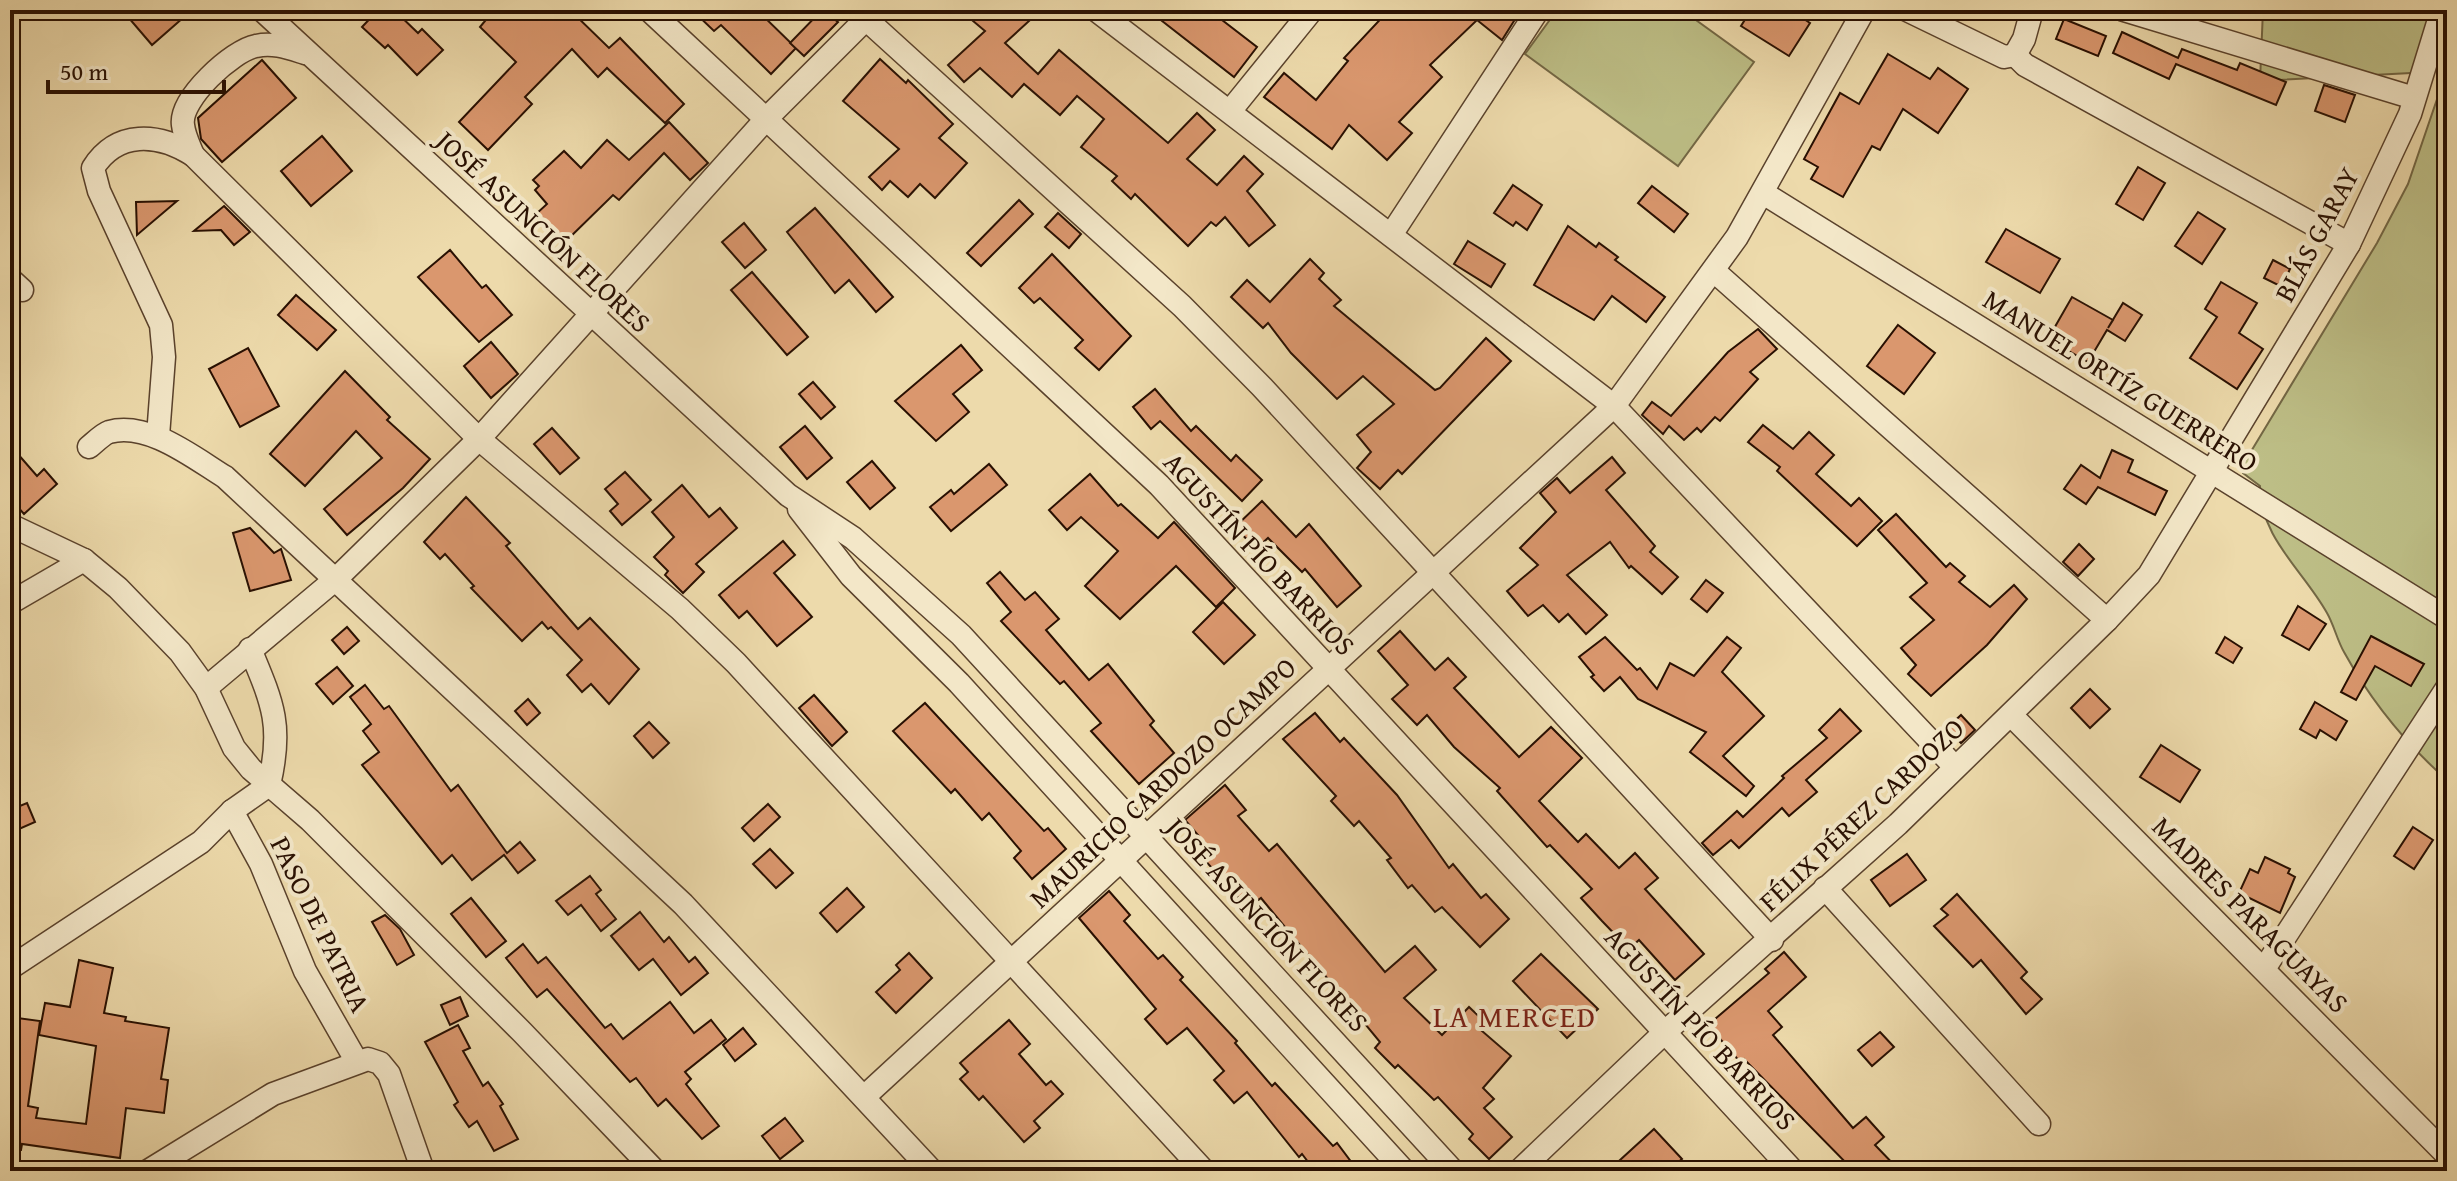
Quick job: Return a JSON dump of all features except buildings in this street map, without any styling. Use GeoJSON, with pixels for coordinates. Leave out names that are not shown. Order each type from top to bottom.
{"type":"FeatureCollection","features":[{"type":"Feature","properties":{"kind":"street","name":"JOSÉ ASUNCIÓN FLORES"},"geometry":{"type":"LineString","coordinates":[[262,10],[788,495],[853,538],[961,635],[1453,1171]]}},
{"type":"Feature","properties":{"kind":"street","name":"AGUSTÍN PÍO BARRIOS"},"geometry":{"type":"LineString","coordinates":[[649,10],[1159,485],[1793,1171]]}},
{"type":"Feature","properties":{"kind":"street"},"geometry":{"type":"LineString","coordinates":[[1096,10],[1231,110],[1614,406],[1954,766]]}},
{"type":"Feature","properties":{"kind":"street"},"geometry":{"type":"LineString","coordinates":[[1231,110],[1312,10]]}},
{"type":"Feature","properties":{"kind":"street"},"geometry":{"type":"LineString","coordinates":[[1391,235],[1538,10]]}},
{"type":"Feature","properties":{"kind":"street","name":"MAURICIO CARDOZO OCAMPO"},"geometry":{"type":"LineString","coordinates":[[864,1097],[1614,406],[1714,271],[1763,193],[1864,10]]}},
{"type":"Feature","properties":{"kind":"street"},"geometry":{"type":"LineString","coordinates":[[1907,10],[2010,56],[2349,244]]}},
{"type":"Feature","properties":{"kind":"street"},"geometry":{"type":"LineString","coordinates":[[2010,56],[2024,39],[2032,10]]}},
{"type":"Feature","properties":{"kind":"street"},"geometry":{"type":"LineString","coordinates":[[2124,10],[2414,98]]}},
{"type":"Feature","properties":{"kind":"street","name":"BLÁS GARAY"},"geometry":{"type":"LineString","coordinates":[[2213,472],[2349,244],[2414,98],[2442,10]]}},
{"type":"Feature","properties":{"kind":"street"},"geometry":{"type":"LineString","coordinates":[[206,688],[337,578],[479,439],[656,246],[767,118],[871,15],[1182,306],[1772,940]]}},
{"type":"Feature","properties":{"kind":"street"},"geometry":{"type":"LineString","coordinates":[[193,155],[182,122],[188,103],[204,82],[254,46],[279,45],[309,54]]}},
{"type":"Feature","properties":{"kind":"street"},"geometry":{"type":"LineString","coordinates":[[158,436],[164,357],[161,325],[99,191],[93,168],[104,151],[143,137],[171,141],[193,155],[479,439],[680,609],[736,663],[1204,1171]]}},
{"type":"Feature","properties":{"kind":"street","name":"MANUEL ORTÍZ GUERRERO"},"geometry":{"type":"LineString","coordinates":[[1763,193],[2447,618]]}},
{"type":"Feature","properties":{"kind":"street"},"geometry":{"type":"LineString","coordinates":[[1714,271],[2107,620]]}},
{"type":"Feature","properties":{"kind":"street"},"geometry":{"type":"LineString","coordinates":[[89,447],[109,432],[158,436],[225,477],[337,578],[683,904],[932,1171]]}},
{"type":"Feature","properties":{"kind":"street","name":"FÉLIX PÉREZ CARDOZO"},"geometry":{"type":"LineString","coordinates":[[1519,1171],[1665,1032],[1772,940],[1898,824],[2107,620],[2149,575],[2213,472]]}},
{"type":"Feature","properties":{"kind":"street","name":"JOSÉ ASUNCIÓN FLORES"},"geometry":{"type":"LineString","coordinates":[[788,495],[851,576],[959,683],[1404,1171]]}},
{"type":"Feature","properties":{"kind":"street"},"geometry":{"type":"LineString","coordinates":[[10,525],[84,560],[118,588],[180,652],[206,688],[234,748],[489,999],[655,1171]]}},
{"type":"Feature","properties":{"kind":"street"},"geometry":{"type":"LineString","coordinates":[[10,603],[84,560]]}},
{"type":"Feature","properties":{"kind":"street"},"geometry":{"type":"LineString","coordinates":[[10,968],[201,842],[232,811],[269,785],[278,736],[270,697],[250,649]]}},
{"type":"Feature","properties":{"kind":"street"},"geometry":{"type":"LineString","coordinates":[[2264,969],[2447,688]]}},
{"type":"Feature","properties":{"kind":"street","name":"MADRES PARAGUAYAS"},"geometry":{"type":"LineString","coordinates":[[2011,715],[2447,1155]]}},
{"type":"Feature","properties":{"kind":"street","name":"PASO DE PATRIA"},"geometry":{"type":"LineString","coordinates":[[232,811],[261,864],[305,971],[357,1062]]}},
{"type":"Feature","properties":{"kind":"street"},"geometry":{"type":"LineString","coordinates":[[1825,888],[2039,1124]]}},
{"type":"Feature","properties":{"kind":"street"},"geometry":{"type":"LineString","coordinates":[[148,1171],[273,1094],[368,1059],[380,1063],[389,1074],[423,1171]]}},
{"type":"Feature","properties":{"kind":"green space"},"geometry":{"type":"Polygon","coordinates":[[[1557,10],[1682,10],[1754,62],[1678,166],[1525,54],[1557,10]]]}},
{"type":"Feature","properties":{"kind":"green space"},"geometry":{"type":"Polygon","coordinates":[[[2263,10],[2445,10],[2430,72],[2260,81],[2263,10]]]}},
{"type":"Feature","properties":{"kind":"green space"},"geometry":{"type":"Polygon","coordinates":[[[2447,70],[2447,780],[2403,736],[2377,704],[2342,647],[2327,613],[2275,538],[2262,505],[2260,486],[2243,473],[2244,463],[2377,243],[2408,184],[2447,70]]]}},
{"type":"Feature","properties":{"kind":"district","name":"LA MERCED"},"geometry":{"type":"Point","coordinates":[1515,1016]}}]}
